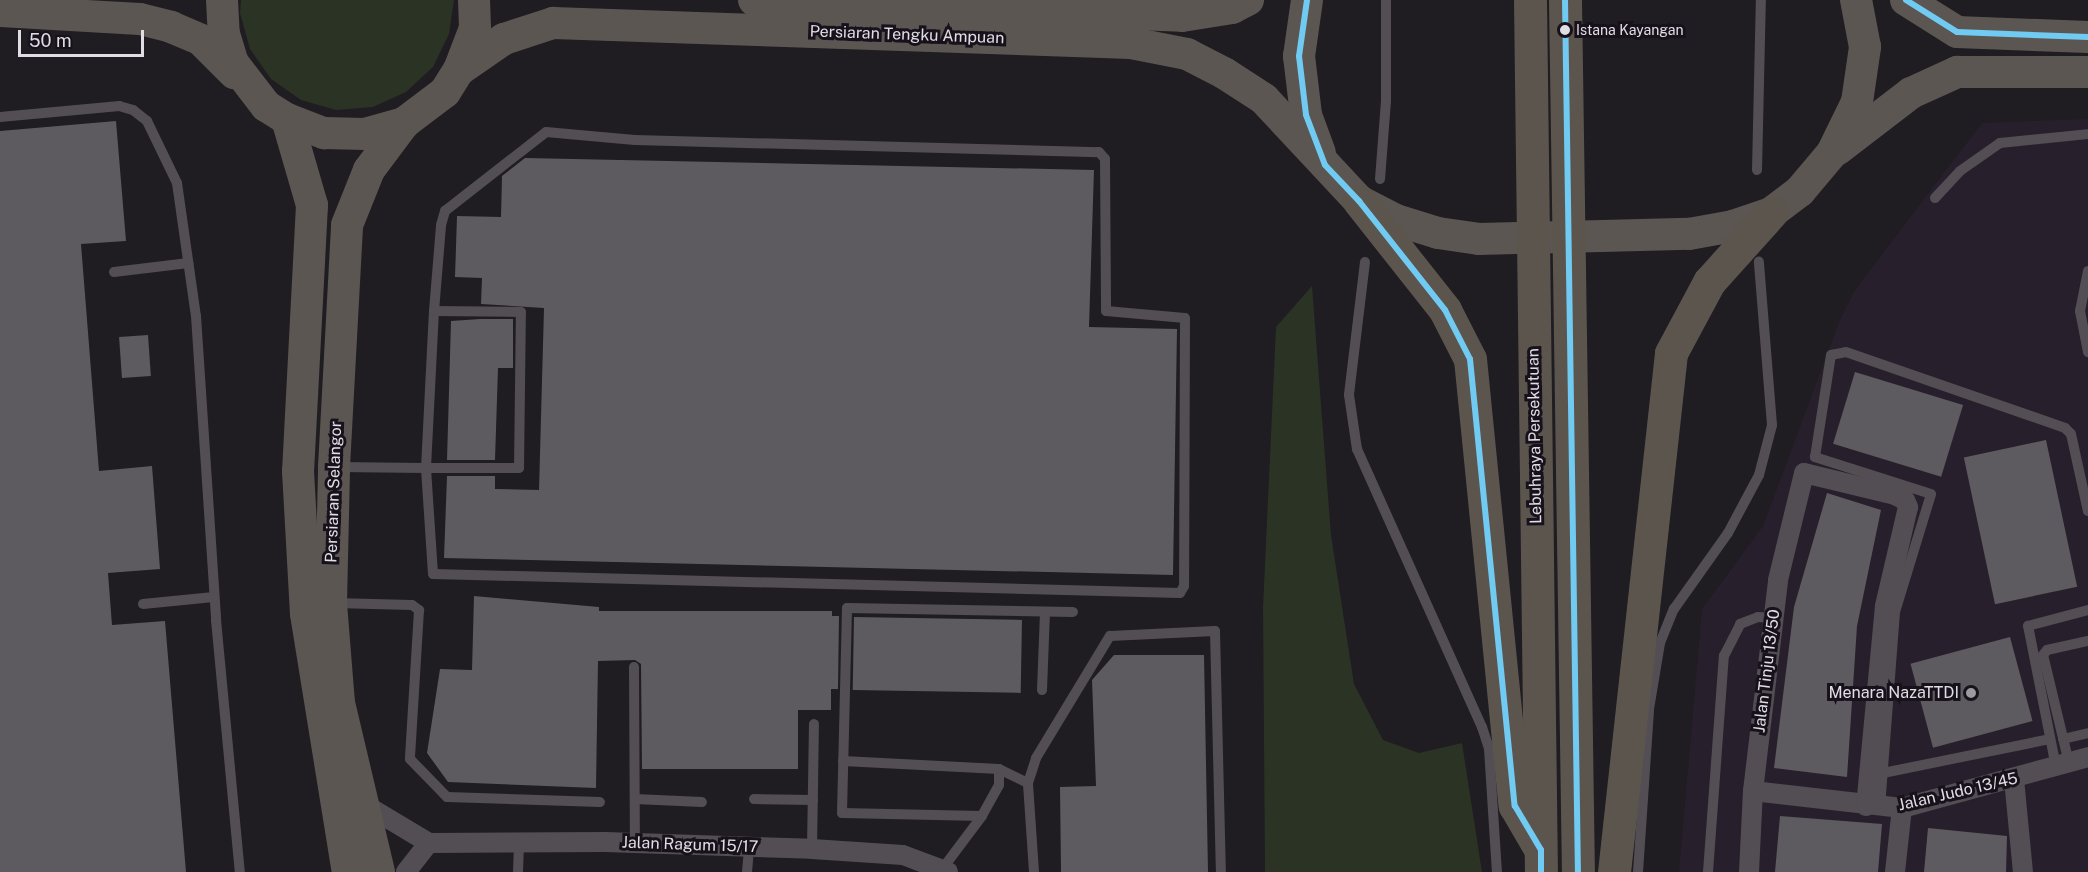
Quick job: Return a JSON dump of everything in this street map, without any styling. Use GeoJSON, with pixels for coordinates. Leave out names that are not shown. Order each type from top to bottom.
{"type":"FeatureCollection","features":[{"type":"Feature","properties":{"kind":"highway","name":"Lebuhraya Persekutuan"},"geometry":{"type":"LineString","coordinates":[[1530,0],[1541,861]]}},
{"type":"Feature","properties":{"kind":"highway"},"geometry":{"type":"LineString","coordinates":[[1565,0],[1578,872]]}},
{"type":"Feature","properties":{"kind":"highway"},"geometry":{"type":"LineString","coordinates":[[1369,190],[1444,310],[1470,359],[1515,806],[1541,861]]}},
{"type":"Feature","properties":{"kind":"highway"},"geometry":{"type":"LineString","coordinates":[[1614,872],[1671,353],[1709,282],[1770,213]]}},
{"type":"Feature","properties":{"kind":"main road"},"geometry":{"type":"LineString","coordinates":[[222,0],[224,34],[234,63],[249,88]]}},
{"type":"Feature","properties":{"kind":"main road"},"geometry":{"type":"LineString","coordinates":[[0,11],[140,19],[171,27],[201,40],[249,88],[286,119],[324,133],[365,134],[404,123],[445,92],[459,70],[474,28],[474,0]]}},
{"type":"Feature","properties":{"kind":"main road","name":"Persiaran Tengku Ampuan"},"geometry":{"type":"LineString","coordinates":[[754,0],[1182,16],[1232,8],[1248,0]]}},
{"type":"Feature","properties":{"kind":"main road"},"geometry":{"type":"LineString","coordinates":[[1307,0],[1299,56],[1306,115],[1325,165]]}},
{"type":"Feature","properties":{"kind":"main road"},"geometry":{"type":"LineString","coordinates":[[1832,153],[1857,102],[1864,58],[1865,47],[1856,0]]}},
{"type":"Feature","properties":{"kind":"main road"},"geometry":{"type":"LineString","coordinates":[[1906,0],[1957,32],[2088,38]]}},
{"type":"Feature","properties":{"kind":"main road","name":"Persiaran Tengku Ampuan"},"geometry":{"type":"LineString","coordinates":[[459,70],[504,39],[553,23],[1131,43],[1187,54],[1224,73],[1264,99],[1325,165],[1369,190],[1396,220],[1438,233],[1505,238],[1689,234],[1733,226],[1770,213],[1800,191],[1832,153]]}},
{"type":"Feature","properties":{"kind":"main road"},"geometry":{"type":"LineString","coordinates":[[1832,153],[1911,93],[1957,72],[2088,72]]}},
{"type":"Feature","properties":{"kind":"main road","name":"Persiaran Selangor"},"geometry":{"type":"LineString","coordinates":[[286,119],[312,205],[298,471],[306,614],[346,870]]}},
{"type":"Feature","properties":{"kind":"main road","name":"Persiaran Selangor"},"geometry":{"type":"LineString","coordinates":[[380,872],[339,703],[331,603],[334,467],[347,225],[369,170],[404,123]]}},
{"type":"Feature","properties":{"kind":"street","name":"Jalan Tinju 13/50"},"geometry":{"type":"LineString","coordinates":[[1749,872],[1753,791],[1778,580],[1804,473],[1895,495],[1905,500],[1908,507],[1886,606],[1873,806]]}},
{"type":"Feature","properties":{"kind":"street","name":"Jalan Judo 13/45"},"geometry":{"type":"LineString","coordinates":[[1753,791],[1902,808],[2088,757]]}},
{"type":"Feature","properties":{"kind":"street"},"geometry":{"type":"LineString","coordinates":[[2014,779],[2023,872]]}},
{"type":"Feature","properties":{"kind":"street"},"geometry":{"type":"LineString","coordinates":[[364,804],[429,843],[406,872]]}},
{"type":"Feature","properties":{"kind":"street"},"geometry":{"type":"LineString","coordinates":[[1895,872],[1902,808]]}},
{"type":"Feature","properties":{"kind":"street","name":"Jalan Ragum 15/17"},"geometry":{"type":"LineString","coordinates":[[429,843],[635,844],[812,849],[903,855],[945,870]]}},
{"type":"Feature","properties":{"kind":"lane"},"geometry":{"type":"LineString","coordinates":[[1369,190],[1387,91],[1386,0]]}},
{"type":"Feature","properties":{"kind":"lane"},"geometry":{"type":"LineString","coordinates":[[1757,170],[1761,0]]}},
{"type":"Feature","properties":{"kind":"lane"},"geometry":{"type":"LineString","coordinates":[[0,117],[119,106],[133,110],[147,121],[177,183],[196,316],[214,597],[240,872]]}},
{"type":"Feature","properties":{"kind":"lane"},"geometry":{"type":"LineString","coordinates":[[546,132],[635,140],[1099,152],[1105,159],[1106,311],[1185,318],[1184,586],[1180,593],[433,574],[426,468],[434,310],[441,225],[445,211],[546,132]]}},
{"type":"Feature","properties":{"kind":"lane"},"geometry":{"type":"LineString","coordinates":[[1935,198],[1976,157],[2000,143],[2088,134]]}},
{"type":"Feature","properties":{"kind":"lane"},"geometry":{"type":"LineString","coordinates":[[1365,262],[1349,395],[1357,448],[1472,698],[1489,749],[1497,872]]}},
{"type":"Feature","properties":{"kind":"lane"},"geometry":{"type":"LineString","coordinates":[[1638,872],[1644,771],[1660,643],[1674,609],[1728,533],[1759,476],[1772,425],[1759,262]]}},
{"type":"Feature","properties":{"kind":"lane"},"geometry":{"type":"LineString","coordinates":[[114,272],[188,263]]}},
{"type":"Feature","properties":{"kind":"lane"},"geometry":{"type":"LineString","coordinates":[[2088,271],[2080,311],[2088,352]]}},
{"type":"Feature","properties":{"kind":"lane"},"geometry":{"type":"LineString","coordinates":[[334,467],[519,468],[521,312],[434,310]]}},
{"type":"Feature","properties":{"kind":"lane"},"geometry":{"type":"LineString","coordinates":[[1873,806],[1882,773],[1895,612],[1930,494],[1815,456],[1831,355],[1845,352],[2065,428],[2071,434],[2088,511]]}},
{"type":"Feature","properties":{"kind":"lane"},"geometry":{"type":"LineString","coordinates":[[142,604],[214,597]]}},
{"type":"Feature","properties":{"kind":"lane"},"geometry":{"type":"LineString","coordinates":[[331,603],[412,605],[419,610],[410,759],[447,797],[600,802]]}},
{"type":"Feature","properties":{"kind":"lane"},"geometry":{"type":"LineString","coordinates":[[982,816],[842,813],[847,608],[1073,612]]}},
{"type":"Feature","properties":{"kind":"lane"},"geometry":{"type":"LineString","coordinates":[[2062,765],[2050,739],[2028,626],[2088,610]]}},
{"type":"Feature","properties":{"kind":"lane"},"geometry":{"type":"LineString","coordinates":[[1042,690],[1045,612]]}},
{"type":"Feature","properties":{"kind":"lane"},"geometry":{"type":"LineString","coordinates":[[1708,872],[1724,656],[1740,624],[1758,616],[1773,618]]}},
{"type":"Feature","properties":{"kind":"lane"},"geometry":{"type":"LineString","coordinates":[[1034,872],[1028,783],[1036,758],[1110,636],[1215,632],[1221,872]]}},
{"type":"Feature","properties":{"kind":"lane"},"geometry":{"type":"LineString","coordinates":[[2062,765],[2063,739],[2043,655],[2047,650],[2088,641]]}},
{"type":"Feature","properties":{"kind":"lane"},"geometry":{"type":"LineString","coordinates":[[634,667],[635,844]]}},
{"type":"Feature","properties":{"kind":"lane"},"geometry":{"type":"LineString","coordinates":[[1491,781],[1505,723]]}},
{"type":"Feature","properties":{"kind":"lane"},"geometry":{"type":"LineString","coordinates":[[812,849],[814,724]]}},
{"type":"Feature","properties":{"kind":"lane"},"geometry":{"type":"LineString","coordinates":[[1628,729],[1644,771]]}},
{"type":"Feature","properties":{"kind":"lane"},"geometry":{"type":"LineString","coordinates":[[2063,739],[2088,733]]}},
{"type":"Feature","properties":{"kind":"lane"},"geometry":{"type":"LineString","coordinates":[[1882,773],[2050,739]]}},
{"type":"Feature","properties":{"kind":"lane"},"geometry":{"type":"LineString","coordinates":[[843,761],[999,769],[1028,783]]}},
{"type":"Feature","properties":{"kind":"lane"},"geometry":{"type":"LineString","coordinates":[[945,870],[982,816],[999,785],[999,769]]}},
{"type":"Feature","properties":{"kind":"lane"},"geometry":{"type":"LineString","coordinates":[[635,799],[702,802]]}},
{"type":"Feature","properties":{"kind":"lane"},"geometry":{"type":"LineString","coordinates":[[754,800],[813,800]]}},
{"type":"Feature","properties":{"kind":"lane"},"geometry":{"type":"LineString","coordinates":[[518,872],[519,843]]}},
{"type":"Feature","properties":{"kind":"lane"},"geometry":{"type":"LineString","coordinates":[[747,872],[749,847]]}},
{"type":"Feature","properties":{"kind":"shaded area"},"geometry":{"type":"Polygon","coordinates":[[[2088,119],[2088,872],[1679,872],[1702,609],[1763,526],[1839,322],[1855,290],[1982,123],[2088,119]]]}},
{"type":"Feature","properties":{"kind":"green space"},"geometry":{"type":"Polygon","coordinates":[[[241,0],[454,0],[449,34],[433,67],[406,92],[373,107],[336,110],[301,100],[271,79],[250,49],[240,13],[241,0]]]}},
{"type":"Feature","properties":{"kind":"green space"},"geometry":{"type":"Polygon","coordinates":[[[1312,286],[1331,535],[1354,684],[1383,740],[1419,753],[1462,743],[1482,872],[1265,872],[1263,607],[1276,327],[1312,286]]]}},
{"type":"Feature","properties":{"kind":"building"},"geometry":{"type":"Polygon","coordinates":[[[116,121],[126,241],[81,244],[99,471],[152,466],[160,569],[108,573],[112,625],[165,621],[186,872],[0,872],[0,131],[116,121]]]}},
{"type":"Feature","properties":{"kind":"building"},"geometry":{"type":"Polygon","coordinates":[[[525,158],[1094,170],[1089,327],[1177,329],[1173,575],[444,558],[447,476],[495,476],[495,489],[539,490],[544,308],[481,304],[482,278],[455,277],[457,216],[501,217],[502,176],[525,158]]]}},
{"type":"Feature","properties":{"kind":"building"},"geometry":{"type":"Polygon","coordinates":[[[513,319],[513,368],[498,368],[495,460],[447,460],[451,321],[513,319]]]}},
{"type":"Feature","properties":{"kind":"building"},"geometry":{"type":"Polygon","coordinates":[[[148,335],[151,376],[122,378],[119,337],[148,335]]]}},
{"type":"Feature","properties":{"kind":"building"},"geometry":{"type":"Polygon","coordinates":[[[1855,372],[1963,405],[1941,477],[1833,444],[1855,372]]]}},
{"type":"Feature","properties":{"kind":"building"},"geometry":{"type":"Polygon","coordinates":[[[2046,440],[2077,587],[1995,604],[1964,457],[2046,440]]]}},
{"type":"Feature","properties":{"kind":"building"},"geometry":{"type":"Polygon","coordinates":[[[1827,493],[1881,510],[1857,626],[1847,777],[1774,768],[1794,607],[1827,493]]]}},
{"type":"Feature","properties":{"kind":"building"},"geometry":{"type":"Polygon","coordinates":[[[474,596],[599,607],[599,611],[832,611],[832,616],[839,616],[838,689],[831,689],[831,710],[798,710],[798,769],[642,769],[641,664],[635,660],[598,661],[596,788],[448,782],[427,753],[440,669],[472,670],[474,596]]]}},
{"type":"Feature","properties":{"kind":"building"},"geometry":{"type":"Polygon","coordinates":[[[854,617],[1022,620],[1021,693],[853,690],[854,617]]]}},
{"type":"Feature","properties":{"kind":"building","name":"Menara NazaTTDI"},"geometry":{"type":"Polygon","coordinates":[[[2010,637],[2033,721],[1933,748],[1911,664],[2010,637]]]}},
{"type":"Feature","properties":{"kind":"building"},"geometry":{"type":"Polygon","coordinates":[[[1114,655],[1204,655],[1208,872],[1061,872],[1060,787],[1096,786],[1092,680],[1114,655]]]}},
{"type":"Feature","properties":{"kind":"building"},"geometry":{"type":"Polygon","coordinates":[[[1780,816],[1882,824],[1878,872],[1775,872],[1780,816]]]}},
{"type":"Feature","properties":{"kind":"building"},"geometry":{"type":"Polygon","coordinates":[[[1928,828],[2007,836],[2006,872],[1924,872],[1928,828]]]}},
{"type":"Feature","properties":{"kind":"transit line"},"geometry":{"type":"LineString","coordinates":[[1307,0],[1299,56],[1306,115],[1325,165],[1359,201],[1445,310],[1470,359],[1515,806],[1541,850],[1541,872]]}},
{"type":"Feature","properties":{"kind":"transit line"},"geometry":{"type":"LineString","coordinates":[[1565,0],[1578,872]]}},
{"type":"Feature","properties":{"kind":"transit line"},"geometry":{"type":"LineString","coordinates":[[1906,0],[1957,32],[2088,37]]}},
{"type":"Feature","properties":{"kind":"place","name":"Istana Kayangan"},"geometry":{"type":"Point","coordinates":[1565,30]}},
{"type":"Feature","properties":{"kind":"place","name":"Menara NazaTTDI"},"geometry":{"type":"Point","coordinates":[1971,693]}}]}
